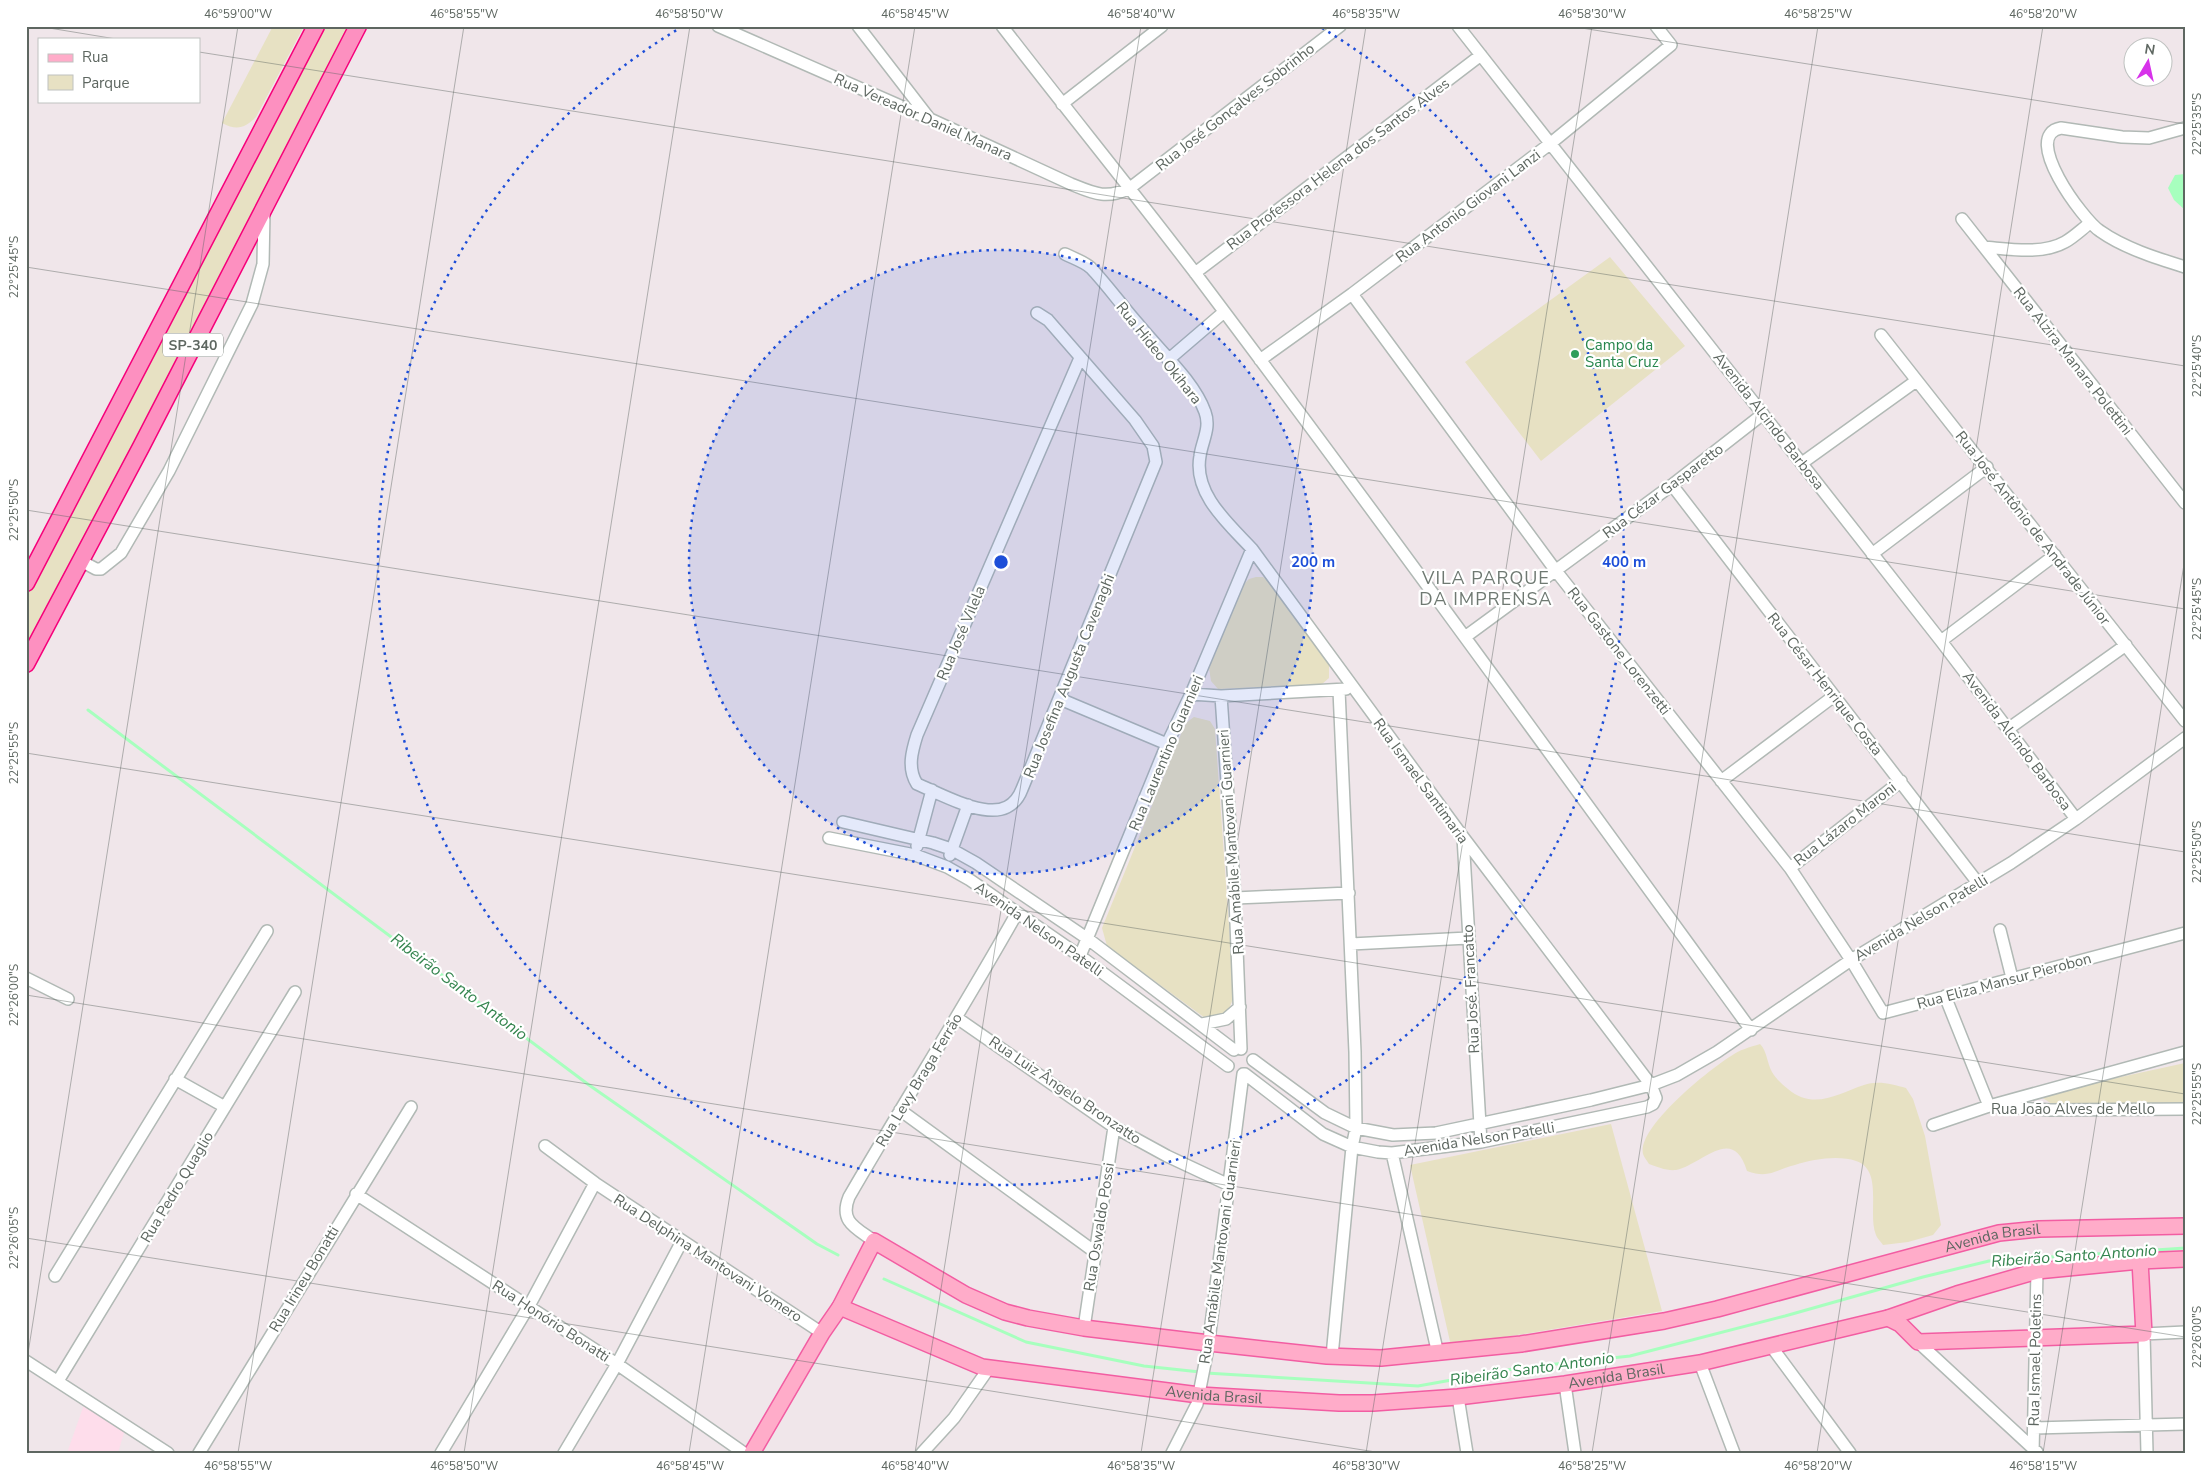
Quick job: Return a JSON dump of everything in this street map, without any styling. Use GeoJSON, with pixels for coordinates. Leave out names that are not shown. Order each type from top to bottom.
{"type":"FeatureCollection","features":[{"type":"Feature","properties":{"kind":"highway","name":"SP-340"},"geometry":{"type":"LineString","coordinates":[[26,582],[316,26]]}},
{"type":"Feature","properties":{"kind":"highway","name":"SP-340"},"geometry":{"type":"LineString","coordinates":[[26,664],[358,26]]}},
{"type":"Feature","properties":{"kind":"main road","name":"Avenida Brasil"},"geometry":{"type":"LineString","coordinates":[[874,1241],[937,1279],[986,1304],[1028,1318],[1209,1346],[1381,1358],[1438,1354],[1588,1334],[1673,1319],[1717,1309],[1998,1233],[2039,1228],[2185,1226]]}},
{"type":"Feature","properties":{"kind":"main road"},"geometry":{"type":"LineString","coordinates":[[752,1453],[822,1333],[840,1307],[874,1241]]}},
{"type":"Feature","properties":{"kind":"main road","name":"Avenida Brasil"},"geometry":{"type":"LineString","coordinates":[[840,1307],[982,1367],[1339,1403],[1381,1403],[1458,1397],[1565,1384],[1700,1363],[1888,1318],[1957,1294],[2037,1271],[2140,1261],[2185,1259]]}},
{"type":"Feature","properties":{"kind":"main road"},"geometry":{"type":"LineString","coordinates":[[1888,1318],[1900,1324],[1918,1342],[2144,1334],[2140,1261]]}},
{"type":"Feature","properties":{"kind":"street","name":"Rua Vereador Daniel Manara"},"geometry":{"type":"LineString","coordinates":[[718,26],[930,119],[1085,190],[1109,196],[1130,188]]}},
{"type":"Feature","properties":{"kind":"street"},"geometry":{"type":"LineString","coordinates":[[858,26],[930,119]]}},
{"type":"Feature","properties":{"kind":"street"},"geometry":{"type":"LineString","coordinates":[[1002,26],[1130,188],[1260,360],[1466,637],[1750,1030]]}},
{"type":"Feature","properties":{"kind":"street"},"geometry":{"type":"LineString","coordinates":[[1062,104],[1162,26]]}},
{"type":"Feature","properties":{"kind":"street","name":"Rua José Gonçalves Sobrinho"},"geometry":{"type":"LineString","coordinates":[[1130,188],[1340,26]]}},
{"type":"Feature","properties":{"kind":"street","name":"Avenida Alcindo Barbosa"},"geometry":{"type":"LineString","coordinates":[[1458,26],[1941,641],[2076,819]]}},
{"type":"Feature","properties":{"kind":"street","name":"Rua Antonio Giovani Lanzi"},"geometry":{"type":"LineString","coordinates":[[1260,360],[1352,294],[1551,143],[1671,45],[1656,26]]}},
{"type":"Feature","properties":{"kind":"street","name":"Rua Professora Helena dos Santos Alves"},"geometry":{"type":"LineString","coordinates":[[1195,273],[1481,55]]}},
{"type":"Feature","properties":{"kind":"street"},"geometry":{"type":"LineString","coordinates":[[2185,128],[2149,138],[2122,137],[2061,128],[2054,130],[2049,135],[2047,142],[2048,154],[2065,189],[2090,223],[2100,231],[2128,246],[2185,267]]}},
{"type":"Feature","properties":{"kind":"street"},"geometry":{"type":"LineString","coordinates":[[80,561],[96,569],[101,569],[121,553],[169,471],[252,304],[263,264],[264,208]]}},
{"type":"Feature","properties":{"kind":"street","name":"Rua Alzira Manara Polettini"},"geometry":{"type":"LineString","coordinates":[[1962,219],[2185,503]]}},
{"type":"Feature","properties":{"kind":"street"},"geometry":{"type":"LineString","coordinates":[[1984,247],[2022,249],[2050,247],[2066,241],[2090,223]]}},
{"type":"Feature","properties":{"kind":"street","name":"Rua Hideo Okihara"},"geometry":{"type":"LineString","coordinates":[[1065,254],[1090,267],[1194,391],[1206,413],[1208,426],[1200,452],[1199,474]]}},
{"type":"Feature","properties":{"kind":"street","name":"Rua Gastone Lorenzetti"},"geometry":{"type":"LineString","coordinates":[[1352,294],[1556,571],[1790,868],[1851,960]]}},
{"type":"Feature","properties":{"kind":"street"},"geometry":{"type":"LineString","coordinates":[[1168,360],[1224,312]]}},
{"type":"Feature","properties":{"kind":"street"},"geometry":{"type":"LineString","coordinates":[[1037,313],[1048,320],[1080,358]]}},
{"type":"Feature","properties":{"kind":"street","name":"Rua José Antônio de Andrade Júnior"},"geometry":{"type":"LineString","coordinates":[[1881,335],[1916,382],[1986,467],[2185,722]]}},
{"type":"Feature","properties":{"kind":"street","name":"Rua Josefina Augusta Cavenaghi"},"geometry":{"type":"LineString","coordinates":[[932,790],[968,805],[994,810],[1014,803],[1022,789],[1060,699],[1155,468],[1155,452],[1149,439],[1080,358]]}},
{"type":"Feature","properties":{"kind":"street","name":"Rua José Vilela"},"geometry":{"type":"LineString","coordinates":[[932,790],[916,784],[913,778],[911,760],[917,735],[1080,358]]}},
{"type":"Feature","properties":{"kind":"street"},"geometry":{"type":"LineString","coordinates":[[1802,463],[1916,382]]}},
{"type":"Feature","properties":{"kind":"street","name":"Rua Cézar Gasparetto"},"geometry":{"type":"LineString","coordinates":[[1466,637],[1672,485],[1764,414]]}},
{"type":"Feature","properties":{"kind":"street"},"geometry":{"type":"LineString","coordinates":[[1872,554],[1986,467]]}},
{"type":"Feature","properties":{"kind":"street","name":"Rua Ismael Santimaria"},"geometry":{"type":"LineString","coordinates":[[1199,474],[1206,494],[1218,511],[1252,549],[1463,837],[1651,1085]]}},
{"type":"Feature","properties":{"kind":"street","name":"Rua César Henrique Costa"},"geometry":{"type":"LineString","coordinates":[[1672,485],[1978,883]]}},
{"type":"Feature","properties":{"kind":"street","name":"Rua Laurentino Guarnieri"},"geometry":{"type":"LineString","coordinates":[[1080,956],[1252,549]]}},
{"type":"Feature","properties":{"kind":"street"},"geometry":{"type":"LineString","coordinates":[[1941,641],[2055,556]]}},
{"type":"Feature","properties":{"kind":"street"},"geometry":{"type":"LineString","coordinates":[[2008,729],[2126,645]]}},
{"type":"Feature","properties":{"kind":"street"},"geometry":{"type":"LineString","coordinates":[[1191,694],[1221,696],[1353,688]]}},
{"type":"Feature","properties":{"kind":"street"},"geometry":{"type":"LineString","coordinates":[[1332,1356],[1352,1147],[1356,1128],[1356,1052],[1339,690]]}},
{"type":"Feature","properties":{"kind":"street","name":"Rua Amábile Mantovani Guarnieri"},"geometry":{"type":"LineString","coordinates":[[1221,696],[1235,898],[1240,1007],[1238,1050]]}},
{"type":"Feature","properties":{"kind":"street"},"geometry":{"type":"LineString","coordinates":[[1721,781],[1834,696]]}},
{"type":"Feature","properties":{"kind":"street"},"geometry":{"type":"LineString","coordinates":[[1060,699],[1168,744]]}},
{"type":"Feature","properties":{"kind":"street","name":"Avenida Nelson Patelli"},"geometry":{"type":"LineString","coordinates":[[1253,1060],[1309,1103],[1356,1128],[1393,1135],[1418,1135],[1479,1124],[1651,1085],[1698,1064],[1851,960],[1978,883],[2076,819],[2185,738]]}},
{"type":"Feature","properties":{"kind":"street","name":"Rua Lázaro Maroni"},"geometry":{"type":"LineString","coordinates":[[1790,868],[1901,781]]}},
{"type":"Feature","properties":{"kind":"street"},"geometry":{"type":"LineString","coordinates":[[914,855],[932,790]]}},
{"type":"Feature","properties":{"kind":"street"},"geometry":{"type":"LineString","coordinates":[[947,867],[951,849],[968,805]]}},
{"type":"Feature","properties":{"kind":"street","name":"Avenida Nelson Patelli"},"geometry":{"type":"LineString","coordinates":[[842,822],[918,839],[951,849],[976,863],[1088,939],[1238,1050]]}},
{"type":"Feature","properties":{"kind":"street","name":"Rua José. Francatto"},"geometry":{"type":"LineString","coordinates":[[1463,837],[1481,1142]]}},
{"type":"Feature","properties":{"kind":"street","name":"Avenida Nelson Patelli"},"geometry":{"type":"LineString","coordinates":[[829,838],[914,855],[947,867],[991,893],[1080,956],[1228,1066]]}},
{"type":"Feature","properties":{"kind":"street"},"geometry":{"type":"LineString","coordinates":[[1235,898],[1349,893]]}},
{"type":"Feature","properties":{"kind":"street","name":"Rua Levy Braga Ferrão"},"geometry":{"type":"LineString","coordinates":[[874,1241],[848,1220],[846,1206],[900,1110],[957,1018],[1017,913]]}},
{"type":"Feature","properties":{"kind":"street"},"geometry":{"type":"LineString","coordinates":[[2000,930],[2012,978]]}},
{"type":"Feature","properties":{"kind":"street"},"geometry":{"type":"LineString","coordinates":[[55,1276],[266,931]]}},
{"type":"Feature","properties":{"kind":"street","name":"Rua Eliza Mansur Pierobon"},"geometry":{"type":"LineString","coordinates":[[1851,960],[1883,1013],[2185,933]]}},
{"type":"Feature","properties":{"kind":"street"},"geometry":{"type":"LineString","coordinates":[[1351,944],[1468,938]]}},
{"type":"Feature","properties":{"kind":"street"},"geometry":{"type":"LineString","coordinates":[[26,978],[68,999]]}},
{"type":"Feature","properties":{"kind":"street","name":"Rua Pedro Quaglio"},"geometry":{"type":"LineString","coordinates":[[58,1381],[295,992]]}},
{"type":"Feature","properties":{"kind":"street"},"geometry":{"type":"LineString","coordinates":[[1945,996],[1989,1106],[2185,1052]]}},
{"type":"Feature","properties":{"kind":"street"},"geometry":{"type":"LineString","coordinates":[[1202,1024],[1226,1019],[1240,1007]]}},
{"type":"Feature","properties":{"kind":"street","name":"Rua Luiz Ângelo Bronzatto"},"geometry":{"type":"LineString","coordinates":[[957,1018],[1114,1127],[1168,1156],[1229,1185]]}},
{"type":"Feature","properties":{"kind":"street"},"geometry":{"type":"LineString","coordinates":[[1238,1050],[1250,1053],[1253,1060],[1250,1070],[1244,1074],[1234,1073],[1228,1066],[1228,1056],[1238,1050]]}},
{"type":"Feature","properties":{"kind":"street","name":"Avenida Nelson Patelli"},"geometry":{"type":"LineString","coordinates":[[1244,1074],[1318,1130],[1352,1147],[1392,1153],[1481,1142],[1650,1106],[1656,1098],[1651,1085]]}},
{"type":"Feature","properties":{"kind":"street","name":"Rua Amábile Mantovani Guarnieri"},"geometry":{"type":"LineString","coordinates":[[1172,1453],[1194,1413],[1209,1346],[1244,1074]]}},
{"type":"Feature","properties":{"kind":"street"},"geometry":{"type":"LineString","coordinates":[[176,1080],[225,1108]]}},
{"type":"Feature","properties":{"kind":"street","name":"Rua João Alves de Mello"},"geometry":{"type":"LineString","coordinates":[[1933,1125],[1989,1106],[2050,1110],[2185,1109]]}},
{"type":"Feature","properties":{"kind":"street","name":"Rua Irineu Bonatti"},"geometry":{"type":"LineString","coordinates":[[199,1453],[411,1107]]}},
{"type":"Feature","properties":{"kind":"street"},"geometry":{"type":"LineString","coordinates":[[900,1110],[1095,1252]]}},
{"type":"Feature","properties":{"kind":"street","name":"Rua Oswaldo Possi"},"geometry":{"type":"LineString","coordinates":[[1084,1328],[1114,1127]]}},
{"type":"Feature","properties":{"kind":"street","name":"Rua Delphina Mantovani Vomero"},"geometry":{"type":"LineString","coordinates":[[545,1146],[595,1183],[822,1333]]}},
{"type":"Feature","properties":{"kind":"street"},"geometry":{"type":"LineString","coordinates":[[1392,1153],[1438,1354]]}},
{"type":"Feature","properties":{"kind":"street"},"geometry":{"type":"LineString","coordinates":[[441,1453],[529,1306],[595,1183]]}},
{"type":"Feature","properties":{"kind":"street","name":"Rua Honório Bonatti"},"geometry":{"type":"LineString","coordinates":[[356,1194],[616,1364],[744,1453]]}},
{"type":"Feature","properties":{"kind":"street"},"geometry":{"type":"LineString","coordinates":[[564,1453],[616,1364],[682,1241]]}},
{"type":"Feature","properties":{"kind":"street","name":"Rua Ismael Poletins"},"geometry":{"type":"LineString","coordinates":[[2035,1452],[2037,1271]]}},
{"type":"Feature","properties":{"kind":"street"},"geometry":{"type":"LineString","coordinates":[[2147,1453],[2144,1334],[2185,1332]]}},
{"type":"Feature","properties":{"kind":"street"},"geometry":{"type":"LineString","coordinates":[[1918,1342],[2035,1452]]}},
{"type":"Feature","properties":{"kind":"street"},"geometry":{"type":"LineString","coordinates":[[1770,1346],[1850,1453]]}},
{"type":"Feature","properties":{"kind":"street"},"geometry":{"type":"LineString","coordinates":[[26,1361],[168,1453]]}},
{"type":"Feature","properties":{"kind":"street"},"geometry":{"type":"LineString","coordinates":[[1700,1363],[1734,1453]]}},
{"type":"Feature","properties":{"kind":"street"},"geometry":{"type":"LineString","coordinates":[[922,1453],[954,1418],[989,1368]]}},
{"type":"Feature","properties":{"kind":"street"},"geometry":{"type":"LineString","coordinates":[[1565,1384],[1575,1453]]}},
{"type":"Feature","properties":{"kind":"street"},"geometry":{"type":"LineString","coordinates":[[1458,1397],[1468,1453]]}},
{"type":"Feature","properties":{"kind":"street"},"geometry":{"type":"LineString","coordinates":[[2034,1428],[2185,1424]]}},
{"type":"Feature","properties":{"kind":"shaded area"},"geometry":{"type":"Polygon","coordinates":[[[2185,174],[2185,210],[2174,200],[2168,188],[2175,175],[2185,174]]]}},
{"type":"Feature","properties":{"kind":"shaded area"},"geometry":{"type":"Polygon","coordinates":[[[86,1399],[126,1426],[118,1453],[67,1453],[86,1399]]]}},
{"type":"Feature","properties":{"kind":"green space"},"geometry":{"type":"Polygon","coordinates":[[[273,26],[304,26],[256,117],[248,124],[236,128],[222,123],[273,26]]]}},
{"type":"Feature","properties":{"kind":"green space"},"geometry":{"type":"Polygon","coordinates":[[[322,26],[351,26],[26,651],[26,595],[322,26]]]}},
{"type":"Feature","properties":{"kind":"green space","name":"Campo da Santa Cruz"},"geometry":{"type":"Polygon","coordinates":[[[1610,257],[1685,346],[1541,461],[1465,362],[1610,257]]]}},
{"type":"Feature","properties":{"kind":"green space"},"geometry":{"type":"Polygon","coordinates":[[[1263,577],[1269,582],[1329,665],[1329,678],[1322,684],[1218,689],[1211,681],[1209,668],[1242,586],[1249,579],[1263,577]]]}},
{"type":"Feature","properties":{"kind":"green space"},"geometry":{"type":"Polygon","coordinates":[[[1194,717],[1210,721],[1215,729],[1234,996],[1226,1017],[1205,1018],[1107,946],[1102,928],[1183,729],[1187,722],[1194,717]]]}},
{"type":"Feature","properties":{"kind":"green space"},"geometry":{"type":"Polygon","coordinates":[[[1760,1044],[1777,1079],[1788,1089],[1807,1099],[1817,1100],[1836,1096],[1874,1083],[1906,1088],[1913,1099],[1925,1136],[1941,1225],[1933,1235],[1908,1242],[1883,1245],[1877,1236],[1874,1226],[1870,1173],[1865,1166],[1849,1159],[1818,1160],[1772,1173],[1761,1174],[1747,1171],[1741,1157],[1734,1150],[1726,1148],[1676,1170],[1649,1164],[1643,1154],[1644,1143],[1651,1129],[1663,1115],[1692,1086],[1721,1063],[1738,1052],[1760,1044]]]}},
{"type":"Feature","properties":{"kind":"green space"},"geometry":{"type":"Polygon","coordinates":[[[2185,1063],[2185,1103],[2052,1104],[2038,1095],[2185,1063]]]}},
{"type":"Feature","properties":{"kind":"green space"},"geometry":{"type":"Polygon","coordinates":[[[1611,1124],[1662,1311],[1451,1346],[1410,1165],[1611,1124]]]}},
{"type":"Feature","properties":{"kind":"waterway","name":"Ribeirão Santo Antonio"},"geometry":{"type":"LineString","coordinates":[[88,710],[589,1085],[817,1244],[838,1255]]}},
{"type":"Feature","properties":{"kind":"waterway","name":"Ribeirão Santo Antonio"},"geometry":{"type":"LineString","coordinates":[[1206,1373],[1418,1386],[1519,1368],[1630,1356],[1989,1261],[2185,1248]]}},
{"type":"Feature","properties":{"kind":"waterway","name":"Ribeirão Santo Antonio"},"geometry":{"type":"LineString","coordinates":[[884,1279],[1026,1342],[1144,1366],[1200,1372]]}},
{"type":"Feature","properties":{"kind":"place","name":"Campo da Santa Cruz"},"geometry":{"type":"Point","coordinates":[1575,354]}},
{"type":"Feature","properties":{"kind":"district","name":"VILA PARQUE DA IMPRENSA"},"geometry":{"type":"Point","coordinates":[1486,588]}}]}
